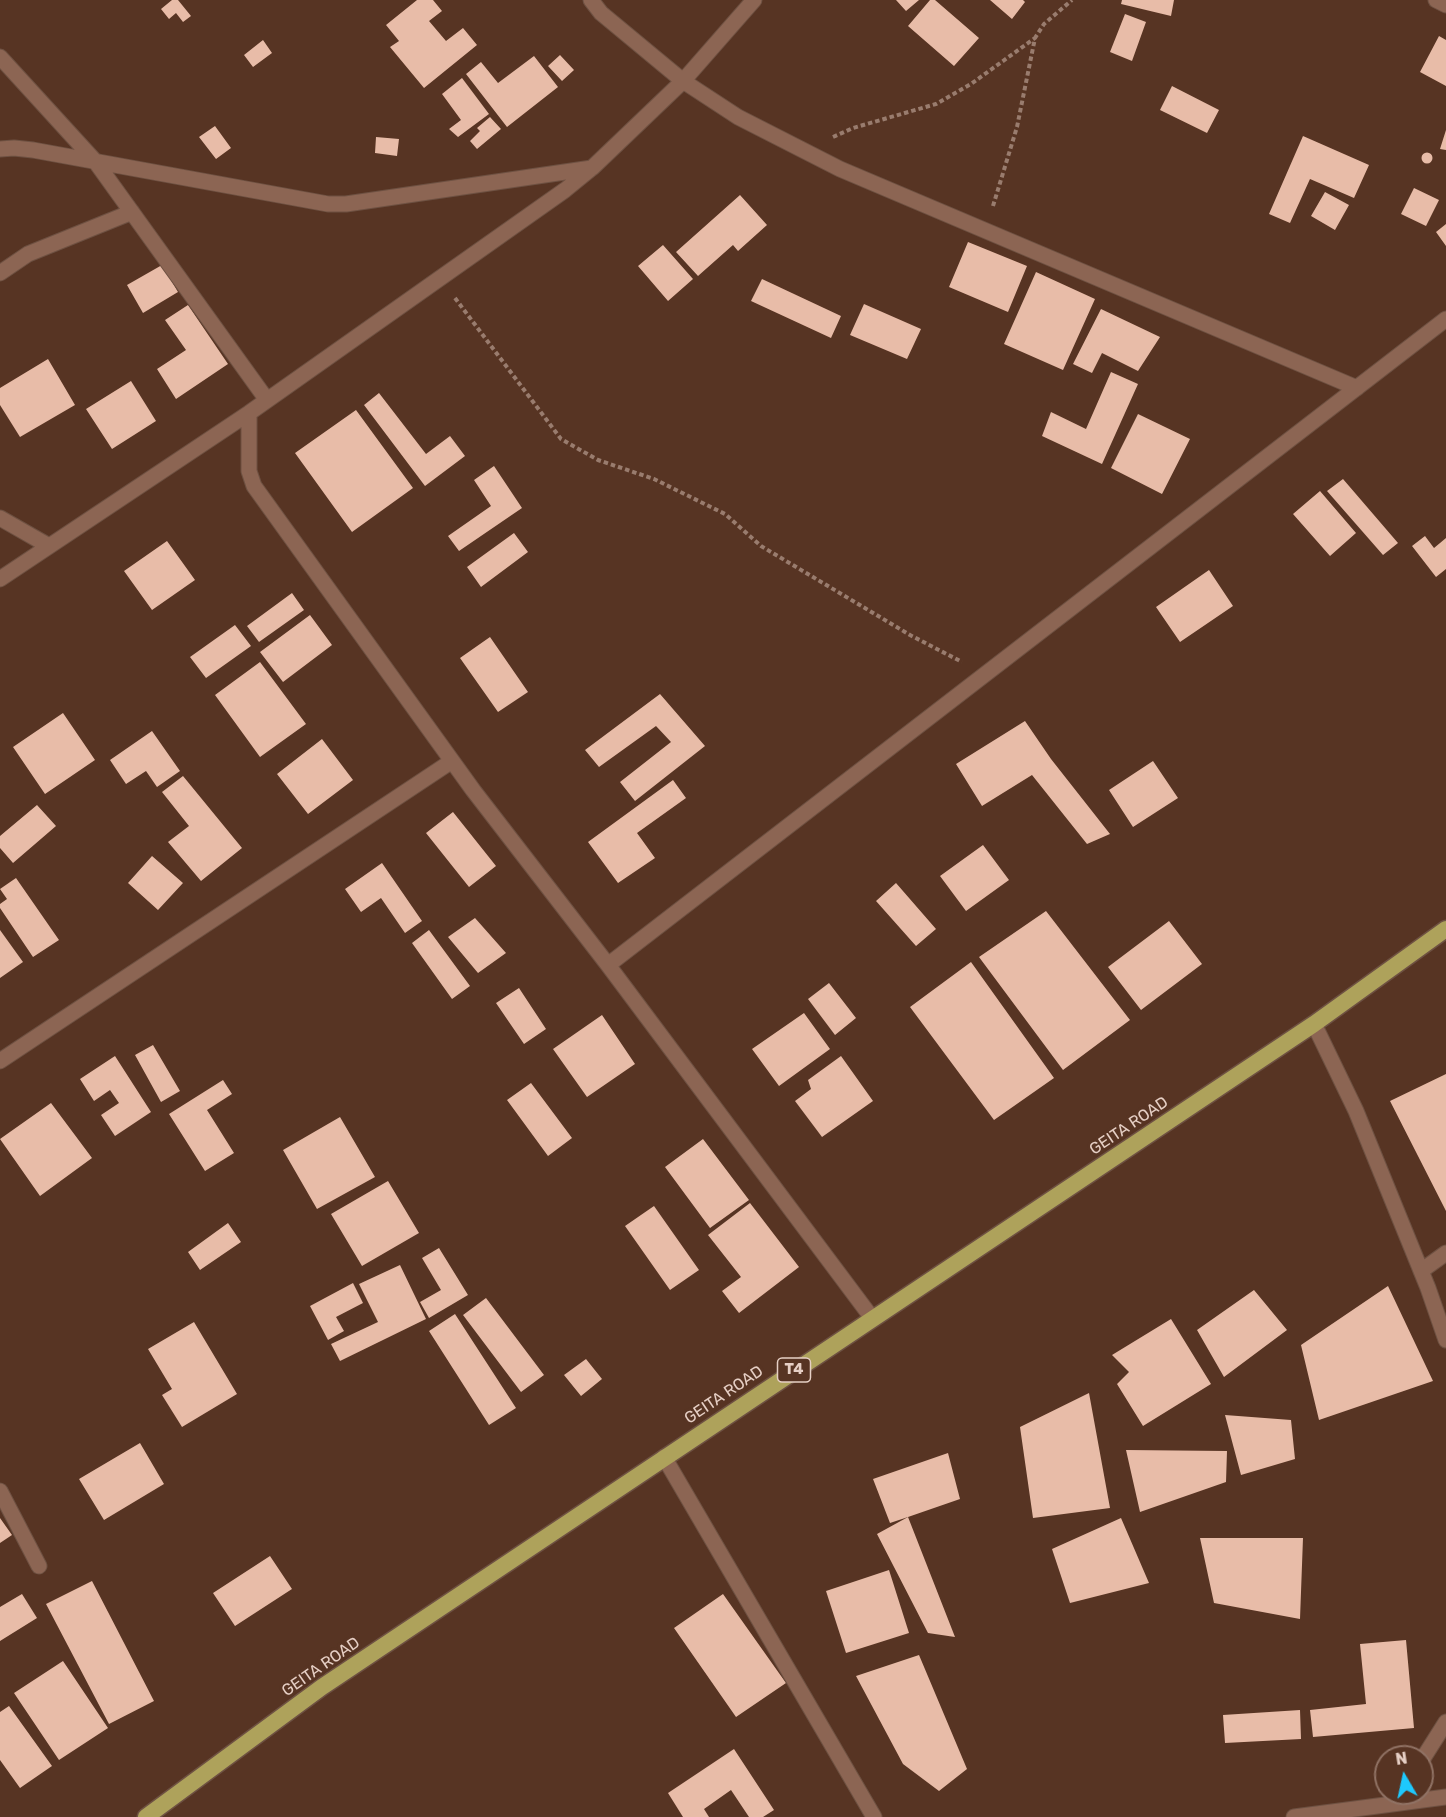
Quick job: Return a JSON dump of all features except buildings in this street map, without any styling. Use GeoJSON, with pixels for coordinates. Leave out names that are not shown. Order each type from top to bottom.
{"type":"FeatureCollection","features":[{"type":"Feature","properties":{"kind":"highway","name":"GEITA ROAD"},"geometry":{"type":"LineString","coordinates":[[146,1817],[322,1687],[1314,1024],[1446,929]]}},
{"type":"Feature","properties":{"kind":"street"},"geometry":{"type":"LineString","coordinates":[[591,0],[601,13],[683,81],[738,117],[804,151],[840,169],[1357,388]]}},
{"type":"Feature","properties":{"kind":"street"},"geometry":{"type":"LineString","coordinates":[[0,579],[249,413],[565,190],[592,168],[683,81],[754,0]]}},
{"type":"Feature","properties":{"kind":"street"},"geometry":{"type":"LineString","coordinates":[[1436,0],[1446,5]]}},
{"type":"Feature","properties":{"kind":"street"},"geometry":{"type":"LineString","coordinates":[[0,57],[95,161],[267,400]]}},
{"type":"Feature","properties":{"kind":"street"},"geometry":{"type":"LineString","coordinates":[[0,149],[33,150],[328,204],[346,204],[592,168]]}},
{"type":"Feature","properties":{"kind":"street"},"geometry":{"type":"LineString","coordinates":[[0,273],[28,254],[132,212]]}},
{"type":"Feature","properties":{"kind":"street"},"geometry":{"type":"LineString","coordinates":[[608,965],[1446,319]]}},
{"type":"Feature","properties":{"kind":"street"},"geometry":{"type":"LineString","coordinates":[[249,413],[249,471],[254,486],[452,761],[872,1318]]}},
{"type":"Feature","properties":{"kind":"street"},"geometry":{"type":"LineString","coordinates":[[0,518],[49,546]]}},
{"type":"Feature","properties":{"kind":"street"},"geometry":{"type":"LineString","coordinates":[[0,1061],[452,761]]}},
{"type":"Feature","properties":{"kind":"street"},"geometry":{"type":"LineString","coordinates":[[1314,1024],[1356,1111],[1421,1271],[1446,1340]]}},
{"type":"Feature","properties":{"kind":"street"},"geometry":{"type":"LineString","coordinates":[[1421,1271],[1446,1253]]}},
{"type":"Feature","properties":{"kind":"street"},"geometry":{"type":"LineString","coordinates":[[664,1457],[874,1817]]}},
{"type":"Feature","properties":{"kind":"street"},"geometry":{"type":"LineString","coordinates":[[0,1491],[39,1566]]}},
{"type":"Feature","properties":{"kind":"street"},"geometry":{"type":"LineString","coordinates":[[1431,1745],[1446,1722]]}},
{"type":"Feature","properties":{"kind":"street"},"geometry":{"type":"LineString","coordinates":[[1294,1817],[1374,1803]]}},
{"type":"Feature","properties":{"kind":"path"},"geometry":{"type":"LineString","coordinates":[[986,231],[1017,127],[1035,38],[1044,24],[1072,0]]}},
{"type":"Feature","properties":{"kind":"path"},"geometry":{"type":"LineString","coordinates":[[804,151],[853,128],[936,104],[971,84],[1035,38]]}},
{"type":"Feature","properties":{"kind":"path"},"geometry":{"type":"LineString","coordinates":[[440,278],[561,439],[598,460],[654,479],[724,514],[761,546],[910,635],[984,674]]}}]}
